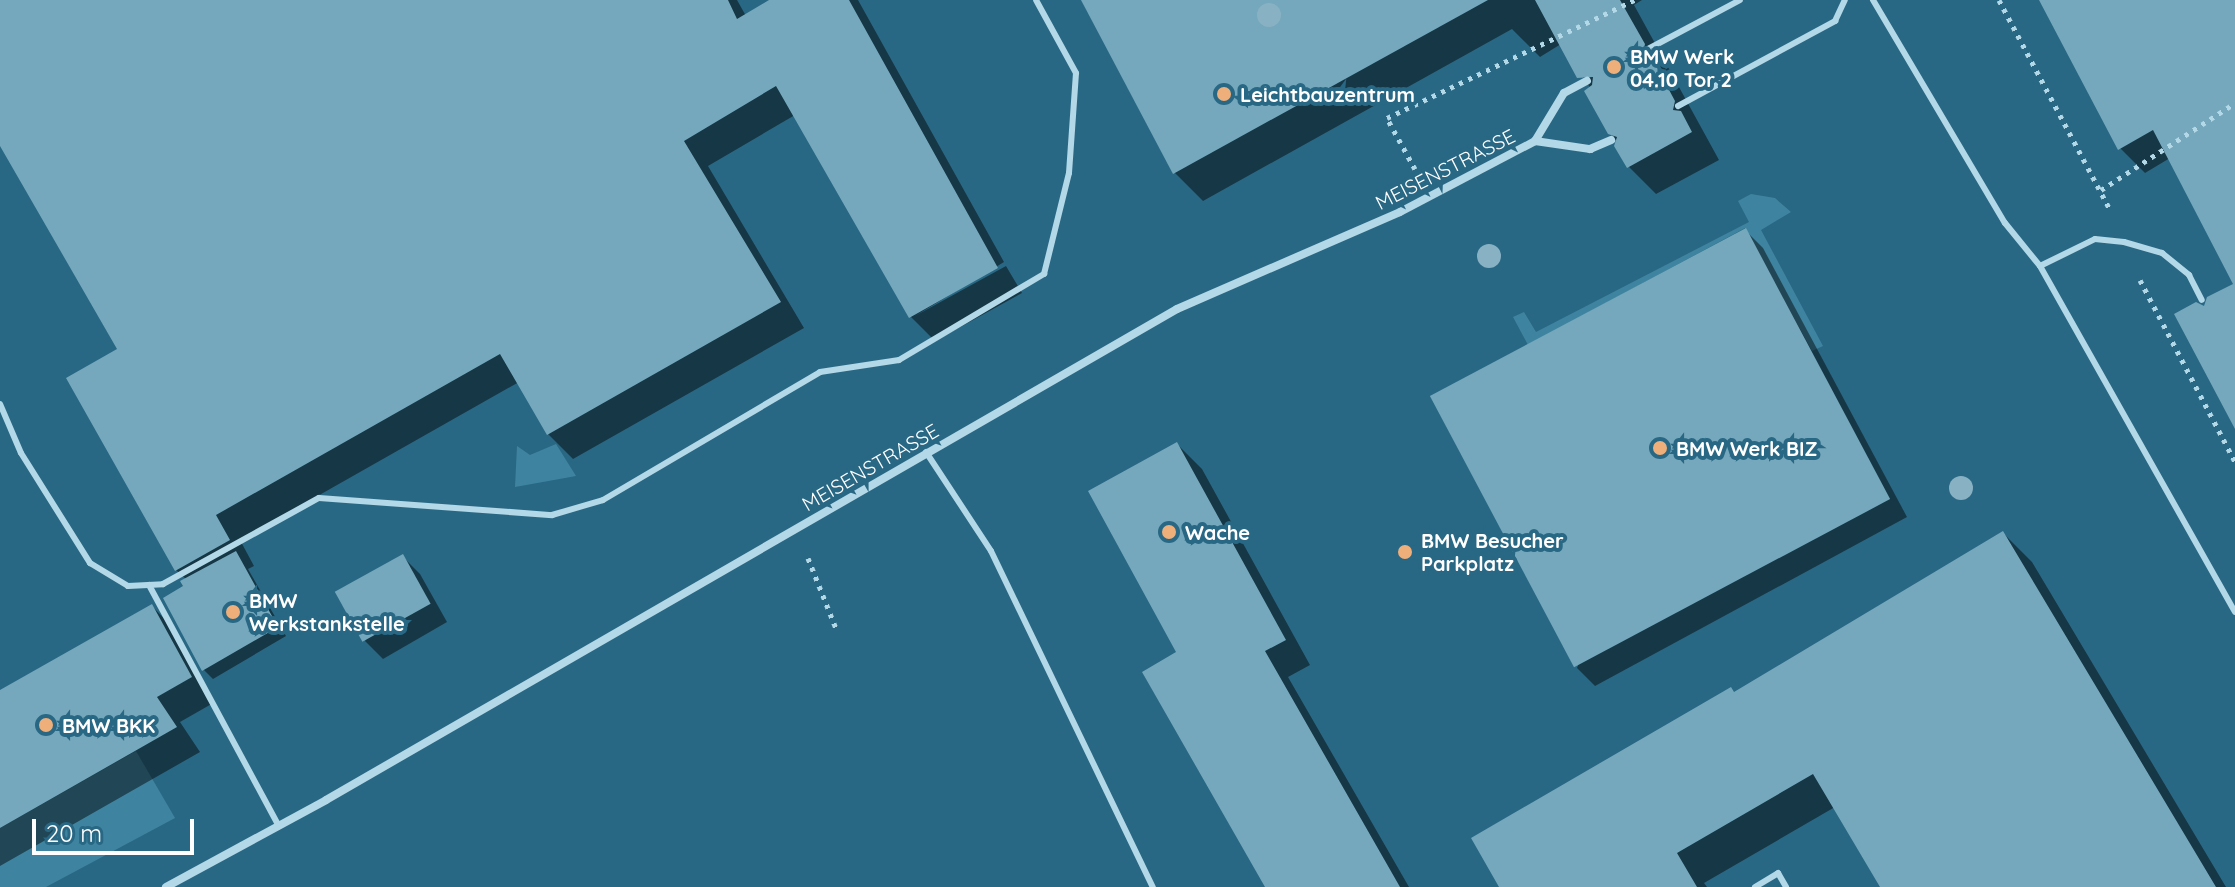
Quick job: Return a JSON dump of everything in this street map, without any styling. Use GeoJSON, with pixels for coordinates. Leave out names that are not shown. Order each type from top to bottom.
{"type":"FeatureCollection","features":[{"type":"Feature","properties":{"kind":"street"},"geometry":{"type":"LineString","coordinates":[[1535,141],[1564,93],[1587,81]]}},
{"type":"Feature","properties":{"kind":"street","name":"MEISENSTRASSE"},"geometry":{"type":"LineString","coordinates":[[166,887],[279,826],[1177,309],[1431,196],[1535,141],[1590,149],[1611,140]]}},
{"type":"Feature","properties":{"kind":"lane"},"geometry":{"type":"LineString","coordinates":[[0,404],[21,453],[90,563],[128,586],[163,584],[319,498],[552,515],[603,500],[820,372],[899,360],[1044,274],[1069,173],[1076,73],[1036,0]]}},
{"type":"Feature","properties":{"kind":"lane"},"geometry":{"type":"LineString","coordinates":[[1648,49],[1740,0]]}},
{"type":"Feature","properties":{"kind":"lane"},"geometry":{"type":"LineString","coordinates":[[1678,106],[1835,21],[1845,0]]}},
{"type":"Feature","properties":{"kind":"lane"},"geometry":{"type":"LineString","coordinates":[[1873,0],[2005,223],[2040,266],[2235,612]]}},
{"type":"Feature","properties":{"kind":"lane"},"geometry":{"type":"LineString","coordinates":[[2040,266],[2095,239],[2124,242],[2162,253],[2189,275],[2202,300]]}},
{"type":"Feature","properties":{"kind":"lane"},"geometry":{"type":"LineString","coordinates":[[926,452],[991,551],[1153,887]]}},
{"type":"Feature","properties":{"kind":"lane"},"geometry":{"type":"LineString","coordinates":[[149,585],[279,826]]}},
{"type":"Feature","properties":{"kind":"lane"},"geometry":{"type":"LineString","coordinates":[[1755,887],[1778,873],[1786,887]]}},
{"type":"Feature","properties":{"kind":"path"},"geometry":{"type":"LineString","coordinates":[[1431,196],[1387,118],[1634,0]]}},
{"type":"Feature","properties":{"kind":"path"},"geometry":{"type":"LineString","coordinates":[[2101,190],[2235,103]]}},
{"type":"Feature","properties":{"kind":"path"},"geometry":{"type":"LineString","coordinates":[[794,529],[824,589],[837,631]]}},
{"type":"Feature","properties":{"kind":"shaded area"},"geometry":{"type":"Polygon","coordinates":[[[1751,194],[1775,198],[1791,212],[1761,230],[1823,346],[1812,351],[1745,228],[1528,345],[1513,317],[1524,312],[1536,332],[1749,222],[1738,201],[1751,194]]]}},
{"type":"Feature","properties":{"kind":"shaded area"},"geometry":{"type":"Polygon","coordinates":[[[556,444],[576,476],[515,487],[517,446],[530,455],[556,444]]]}},
{"type":"Feature","properties":{"kind":"shaded area"},"geometry":{"type":"Polygon","coordinates":[[[136,751],[175,818],[46,887],[0,887],[0,828],[136,751]]]}},
{"type":"Feature","properties":{"kind":"building"},"geometry":{"type":"Polygon","coordinates":[[[0,0],[728,0],[737,19],[769,0],[849,0],[998,268],[909,318],[776,86],[684,141],[781,302],[547,435],[500,354],[216,515],[230,540],[175,571],[66,378],[117,349],[0,146],[0,0]]]}},
{"type":"Feature","properties":{"kind":"building","name":"Leichtbauzentrum"},"geometry":{"type":"Polygon","coordinates":[[[1081,0],[1488,0],[1173,174],[1081,0]]]}},
{"type":"Feature","properties":{"kind":"building","name":"BMW Werk 04.10 Tor 2"},"geometry":{"type":"Polygon","coordinates":[[[1535,0],[1620,0],[1645,44],[1643,52],[1650,54],[1675,101],[1673,110],[1681,111],[1692,132],[1627,168],[1614,146],[1617,137],[1608,134],[1584,91],[1592,85],[1593,77],[1577,78],[1535,0]]]}},
{"type":"Feature","properties":{"kind":"building"},"geometry":{"type":"Polygon","coordinates":[[[2039,0],[2235,0],[2235,429],[2174,314],[2196,302],[2204,306],[2207,297],[2233,284],[2153,130],[2118,150],[2039,0]]]}},
{"type":"Feature","properties":{"kind":"building","name":"BMW Werk BIZ"},"geometry":{"type":"Polygon","coordinates":[[[1746,228],[1890,499],[1574,667],[1430,396],[1746,228]]]}},
{"type":"Feature","properties":{"kind":"building"},"geometry":{"type":"Polygon","coordinates":[[[1177,442],[1286,640],[1265,651],[1400,887],[1265,887],[1142,672],[1176,652],[1088,491],[1177,442]]]}},
{"type":"Feature","properties":{"kind":"building"},"geometry":{"type":"Polygon","coordinates":[[[2003,531],[2216,887],[1880,887],[1813,774],[1677,853],[1697,887],[1499,887],[1471,838],[1731,687],[1734,692],[2003,531]]]}},
{"type":"Feature","properties":{"kind":"building","name":"BMW Werkstankstelle"},"geometry":{"type":"Polygon","coordinates":[[[236,551],[278,627],[202,671],[163,598],[183,586],[180,581],[236,551]]]}},
{"type":"Feature","properties":{"kind":"building"},"geometry":{"type":"Polygon","coordinates":[[[403,554],[431,604],[362,642],[335,592],[403,554]]]}},
{"type":"Feature","properties":{"kind":"building"},"geometry":{"type":"Polygon","coordinates":[[[152,604],[192,677],[157,697],[177,727],[0,828],[0,690],[152,604]]]}},
{"type":"Feature","properties":{"kind":"place","name":"BMW Werk 04.10 Tor 2"},"geometry":{"type":"Point","coordinates":[1614,67]}},
{"type":"Feature","properties":{"kind":"place","name":"Leichtbauzentrum"},"geometry":{"type":"Point","coordinates":[1224,94]}},
{"type":"Feature","properties":{"kind":"place","name":"BMW Werk BIZ"},"geometry":{"type":"Point","coordinates":[1660,448]}},
{"type":"Feature","properties":{"kind":"place","name":"Wache"},"geometry":{"type":"Point","coordinates":[1169,532]}},
{"type":"Feature","properties":{"kind":"place","name":"BMW Besucher Parkplatz"},"geometry":{"type":"Point","coordinates":[1405,552]}},
{"type":"Feature","properties":{"kind":"place","name":"BMW Werkstankstelle"},"geometry":{"type":"Point","coordinates":[233,612]}},
{"type":"Feature","properties":{"kind":"place","name":"BMW BKK"},"geometry":{"type":"Point","coordinates":[46,725]}}]}
